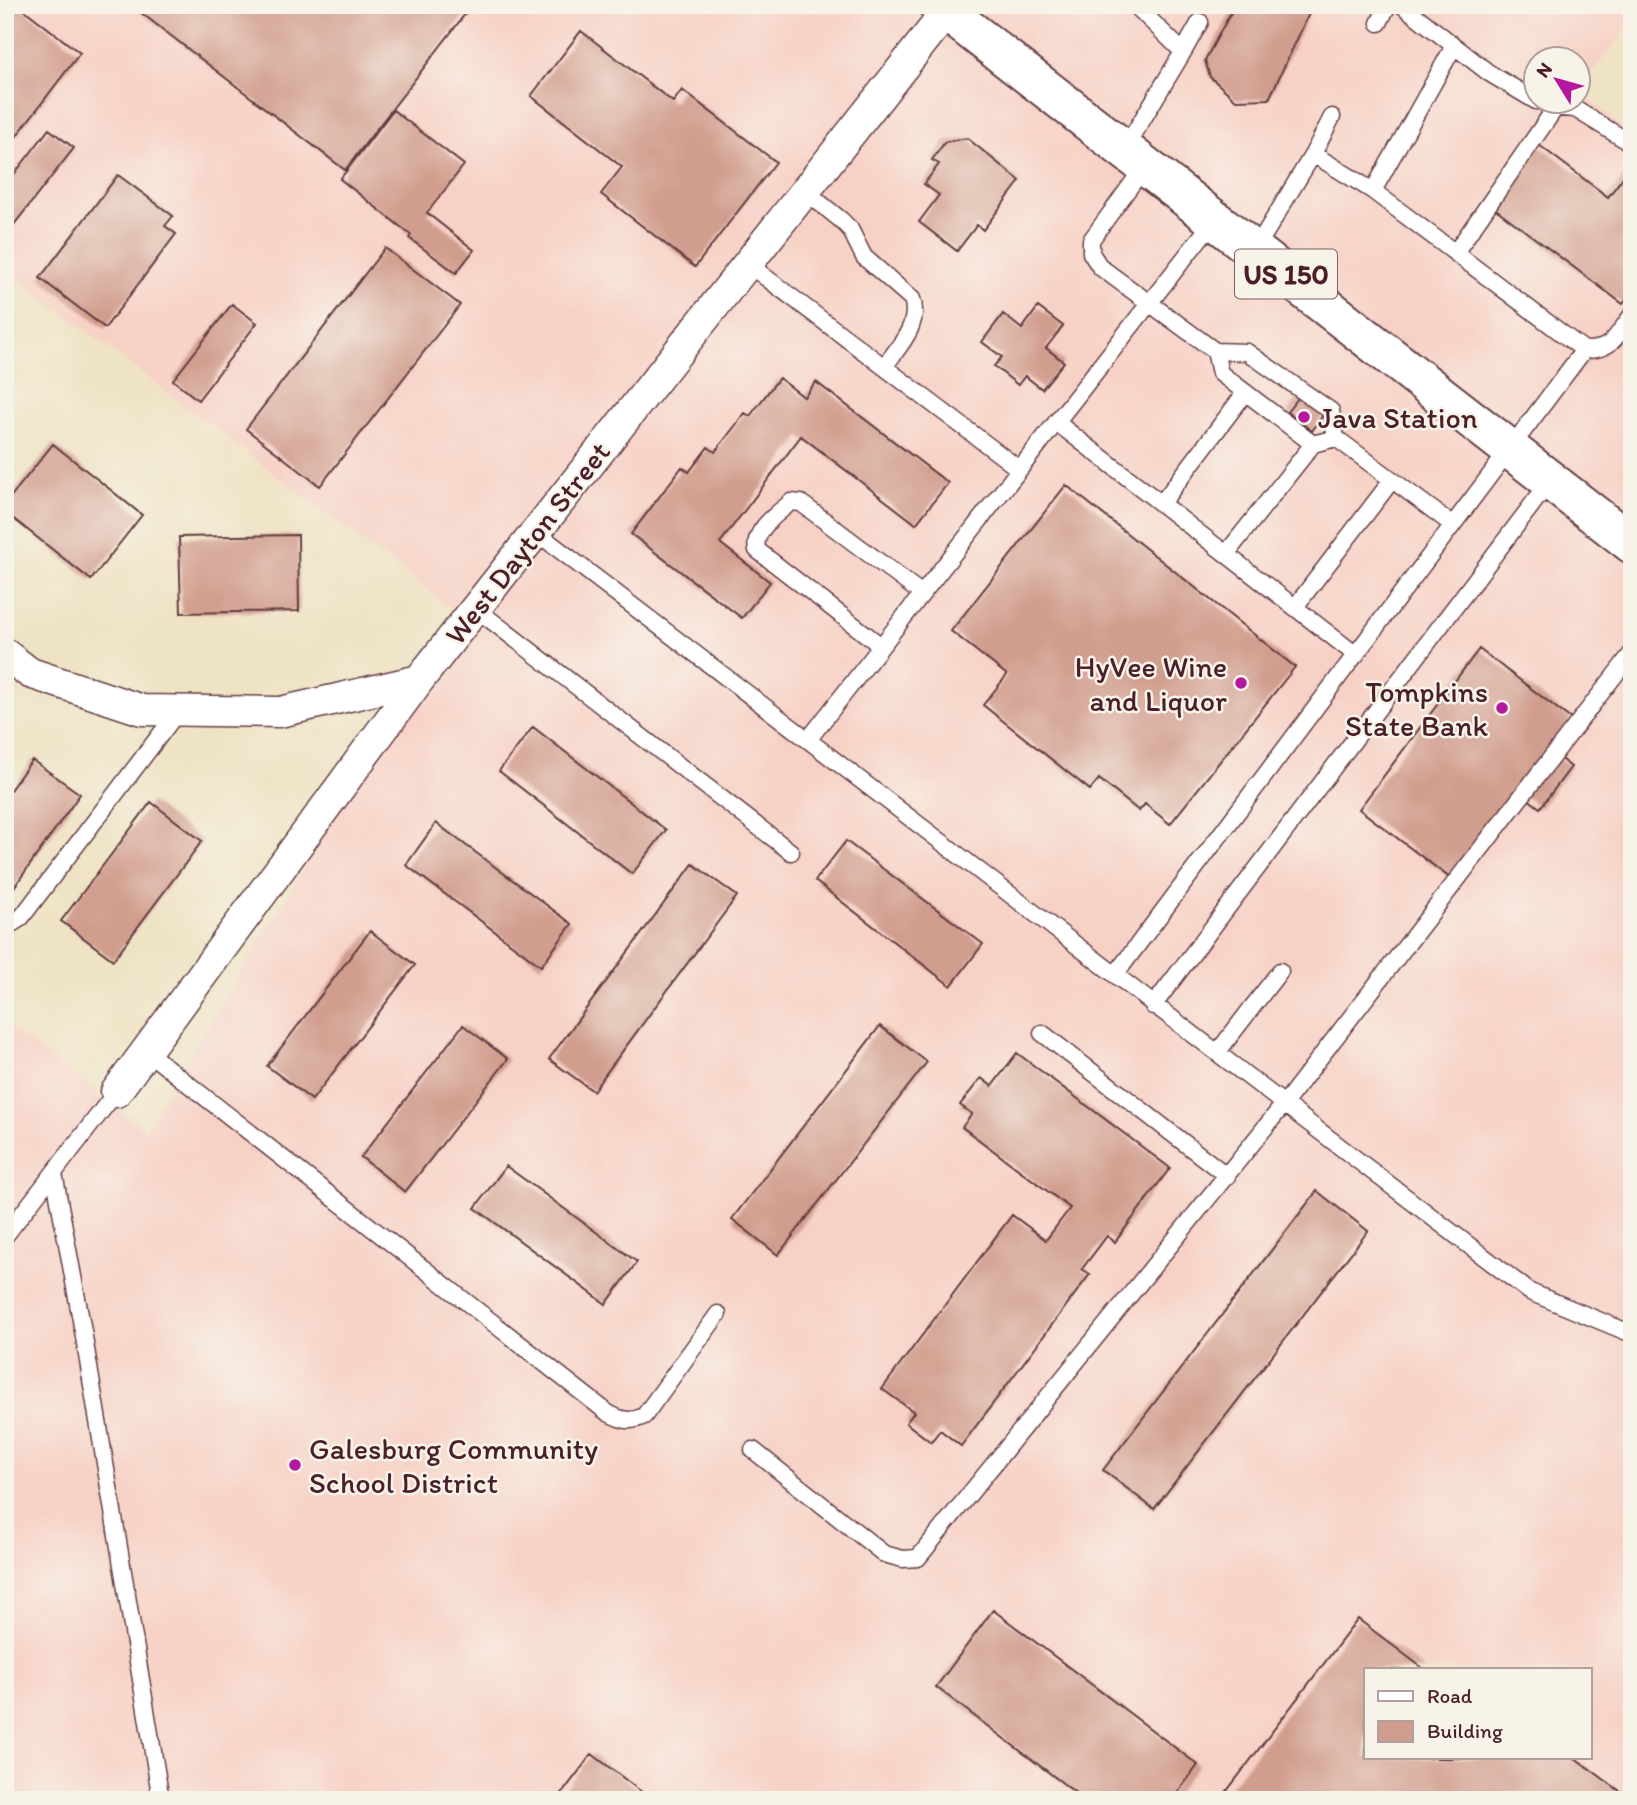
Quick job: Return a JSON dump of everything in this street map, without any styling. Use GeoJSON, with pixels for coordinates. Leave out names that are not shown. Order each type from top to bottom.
{"type":"FeatureCollection","features":[{"type":"Feature","properties":{"kind":"main road","name":"US 150"},"geometry":{"type":"LineString","coordinates":[[946,8],[1632,544]]}},
{"type":"Feature","properties":{"kind":"street","name":"West Dayton Street"},"geometry":{"type":"LineString","coordinates":[[116,1092],[419,680],[748,264],[946,8]]}},
{"type":"Feature","properties":{"kind":"street"},"geometry":{"type":"LineString","coordinates":[[5,654],[30,673],[142,709],[280,712],[419,680]]}},
{"type":"Feature","properties":{"kind":"lane"},"geometry":{"type":"LineString","coordinates":[[1135,5],[1183,52]]}},
{"type":"Feature","properties":{"kind":"lane"},"geometry":{"type":"LineString","coordinates":[[1379,23],[1388,5]]}},
{"type":"Feature","properties":{"kind":"lane"},"geometry":{"type":"LineString","coordinates":[[1402,5],[1489,73],[1522,93]]}},
{"type":"Feature","properties":{"kind":"lane"},"geometry":{"type":"LineString","coordinates":[[1200,22],[1183,52],[1135,158],[1091,240],[1091,253],[1101,267],[1215,352],[1247,352],[1331,411],[1336,438],[1453,525]]}},
{"type":"Feature","properties":{"kind":"lane"},"geometry":{"type":"LineString","coordinates":[[1373,191],[1454,46]]}},
{"type":"Feature","properties":{"kind":"lane"},"geometry":{"type":"LineString","coordinates":[[1455,253],[1550,116]]}},
{"type":"Feature","properties":{"kind":"lane"},"geometry":{"type":"LineString","coordinates":[[1586,116],[1632,144]]}},
{"type":"Feature","properties":{"kind":"lane"},"geometry":{"type":"LineString","coordinates":[[1255,250],[1332,117]]}},
{"type":"Feature","properties":{"kind":"lane"},"geometry":{"type":"LineString","coordinates":[[1313,154],[1373,191],[1584,350],[1600,350],[1612,341],[1632,315]]}},
{"type":"Feature","properties":{"kind":"lane"},"geometry":{"type":"LineString","coordinates":[[805,191],[850,229],[864,257],[912,299],[914,320],[884,367]]}},
{"type":"Feature","properties":{"kind":"lane"},"geometry":{"type":"LineString","coordinates":[[808,740],[1215,219]]}},
{"type":"Feature","properties":{"kind":"lane"},"geometry":{"type":"LineString","coordinates":[[748,264],[1019,469]]}},
{"type":"Feature","properties":{"kind":"lane"},"geometry":{"type":"LineString","coordinates":[[1115,975],[1584,350]]}},
{"type":"Feature","properties":{"kind":"lane"},"geometry":{"type":"LineString","coordinates":[[1215,352],[1220,373],[1313,444]]}},
{"type":"Feature","properties":{"kind":"lane"},"geometry":{"type":"LineString","coordinates":[[1161,504],[1245,393]]}},
{"type":"Feature","properties":{"kind":"lane"},"geometry":{"type":"LineString","coordinates":[[1056,422],[1356,655]]}},
{"type":"Feature","properties":{"kind":"lane"},"geometry":{"type":"LineString","coordinates":[[1226,554],[1313,444],[1336,438]]}},
{"type":"Feature","properties":{"kind":"lane"},"geometry":{"type":"LineString","coordinates":[[1295,607],[1392,480]]}},
{"type":"Feature","properties":{"kind":"lane"},"geometry":{"type":"LineString","coordinates":[[1153,1006],[1550,481]]}},
{"type":"Feature","properties":{"kind":"lane"},"geometry":{"type":"LineString","coordinates":[[881,646],[757,550],[755,543],[759,535],[791,502],[801,503],[922,594]]}},
{"type":"Feature","properties":{"kind":"lane"},"geometry":{"type":"LineString","coordinates":[[536,532],[720,670],[1153,1006],[1530,1292],[1632,1334]]}},
{"type":"Feature","properties":{"kind":"lane"},"geometry":{"type":"LineString","coordinates":[[475,608],[792,852]]}},
{"type":"Feature","properties":{"kind":"lane"},"geometry":{"type":"LineString","coordinates":[[753,1450],[884,1554],[903,1559],[918,1558],[1284,1104],[1632,653]]}},
{"type":"Feature","properties":{"kind":"lane"},"geometry":{"type":"LineString","coordinates":[[5,928],[21,918],[179,710]]}},
{"type":"Feature","properties":{"kind":"lane"},"geometry":{"type":"LineString","coordinates":[[1217,1053],[1279,971]]}},
{"type":"Feature","properties":{"kind":"lane"},"geometry":{"type":"LineString","coordinates":[[1042,1033],[1227,1176]]}},
{"type":"Feature","properties":{"kind":"lane"},"geometry":{"type":"LineString","coordinates":[[146,1051],[620,1420],[634,1421],[644,1416],[718,1314]]}},
{"type":"Feature","properties":{"kind":"lane"},"geometry":{"type":"LineString","coordinates":[[5,1236],[116,1092]]}},
{"type":"Feature","properties":{"kind":"lane"},"geometry":{"type":"LineString","coordinates":[[54,1173],[161,1800]]}},
{"type":"Feature","properties":{"kind":"shaded area"},"geometry":{"type":"Polygon","coordinates":[[[5,5],[1632,5],[1632,23],[1592,73],[1592,46],[1522,46],[1522,116],[1592,116],[1592,102],[1632,134],[1632,1800],[5,1800],[5,1024],[145,1129],[419,680],[466,620],[5,269],[5,5]]]}},
{"type":"Feature","properties":{"kind":"building"},"geometry":{"type":"Polygon","coordinates":[[[5,5],[18,5],[80,53],[5,151],[5,5]]]}},
{"type":"Feature","properties":{"kind":"building"},"geometry":{"type":"Polygon","coordinates":[[[131,5],[472,5],[345,170],[131,5]]]}},
{"type":"Feature","properties":{"kind":"building"},"geometry":{"type":"Polygon","coordinates":[[[1235,5],[1313,5],[1269,99],[1236,100],[1210,77],[1205,60],[1235,5]]]}},
{"type":"Feature","properties":{"kind":"building"},"geometry":{"type":"Polygon","coordinates":[[[581,31],[673,102],[682,90],[776,162],[695,267],[601,194],[622,167],[531,96],[581,31]]]}},
{"type":"Feature","properties":{"kind":"building"},"geometry":{"type":"Polygon","coordinates":[[[393,110],[464,165],[427,213],[474,250],[456,273],[409,238],[411,235],[340,179],[393,110]]]}},
{"type":"Feature","properties":{"kind":"building"},"geometry":{"type":"Polygon","coordinates":[[[49,129],[74,148],[5,236],[5,186],[49,129]]]}},
{"type":"Feature","properties":{"kind":"building"},"geometry":{"type":"Polygon","coordinates":[[[967,138],[1020,181],[983,230],[977,225],[957,251],[919,222],[939,195],[924,184],[939,164],[932,160],[945,142],[967,138]]]}},
{"type":"Feature","properties":{"kind":"building"},"geometry":{"type":"Polygon","coordinates":[[[1539,145],[1608,197],[1624,176],[1632,182],[1632,292],[1623,304],[1493,207],[1539,145]]]}},
{"type":"Feature","properties":{"kind":"building"},"geometry":{"type":"Polygon","coordinates":[[[118,175],[173,216],[165,226],[176,234],[105,328],[40,278],[118,175]]]}},
{"type":"Feature","properties":{"kind":"building"},"geometry":{"type":"Polygon","coordinates":[[[385,248],[460,305],[320,486],[246,429],[385,248]]]}},
{"type":"Feature","properties":{"kind":"building"},"geometry":{"type":"Polygon","coordinates":[[[232,304],[257,323],[198,400],[173,380],[232,304]]]}},
{"type":"Feature","properties":{"kind":"building"},"geometry":{"type":"Polygon","coordinates":[[[1038,307],[1063,326],[1046,348],[1064,362],[1042,389],[1025,376],[1018,385],[994,366],[1002,357],[982,342],[1003,314],[1022,329],[1038,307]]]}},
{"type":"Feature","properties":{"kind":"building"},"geometry":{"type":"Polygon","coordinates":[[[779,378],[804,397],[816,382],[948,483],[916,524],[801,436],[720,543],[770,582],[742,618],[631,534],[682,467],[689,472],[708,447],[715,452],[745,413],[750,416],[779,378]]]}},
{"type":"Feature","properties":{"kind":"building"},"geometry":{"type":"Polygon","coordinates":[[[1299,397],[1323,415],[1312,431],[1287,412],[1299,397]]]}},
{"type":"Feature","properties":{"kind":"building"},"geometry":{"type":"Polygon","coordinates":[[[53,444],[142,515],[91,580],[5,512],[5,504],[53,444]]]}},
{"type":"Feature","properties":{"kind":"building"},"geometry":{"type":"Polygon","coordinates":[[[1066,485],[1295,667],[1170,824],[1145,804],[1139,811],[1099,779],[1090,790],[983,705],[1007,675],[951,631],[1066,485]]]}},
{"type":"Feature","properties":{"kind":"building"},"geometry":{"type":"Polygon","coordinates":[[[298,535],[299,611],[181,613],[179,537],[298,535]]]}},
{"type":"Feature","properties":{"kind":"building"},"geometry":{"type":"Polygon","coordinates":[[[1479,649],[1571,719],[1548,749],[1571,767],[1540,808],[1516,790],[1450,878],[1359,809],[1479,649]]]}},
{"type":"Feature","properties":{"kind":"building"},"geometry":{"type":"Polygon","coordinates":[[[533,727],[666,830],[632,874],[499,771],[533,727]]]}},
{"type":"Feature","properties":{"kind":"building"},"geometry":{"type":"Polygon","coordinates":[[[32,760],[80,794],[5,900],[5,797],[32,760]]]}},
{"type":"Feature","properties":{"kind":"building"},"geometry":{"type":"Polygon","coordinates":[[[151,802],[202,841],[113,960],[61,921],[151,802]]]}},
{"type":"Feature","properties":{"kind":"building"},"geometry":{"type":"Polygon","coordinates":[[[436,823],[572,924],[541,966],[406,865],[436,823]]]}},
{"type":"Feature","properties":{"kind":"building"},"geometry":{"type":"Polygon","coordinates":[[[846,841],[983,944],[951,986],[815,881],[846,841]]]}},
{"type":"Feature","properties":{"kind":"building"},"geometry":{"type":"Polygon","coordinates":[[[693,864],[737,896],[593,1091],[549,1059],[693,864]]]}},
{"type":"Feature","properties":{"kind":"building"},"geometry":{"type":"Polygon","coordinates":[[[370,931],[415,965],[312,1100],[267,1066],[370,931]]]}},
{"type":"Feature","properties":{"kind":"building"},"geometry":{"type":"Polygon","coordinates":[[[463,1025],[508,1059],[405,1192],[361,1157],[463,1025]]]}},
{"type":"Feature","properties":{"kind":"building"},"geometry":{"type":"Polygon","coordinates":[[[880,1026],[927,1062],[778,1255],[732,1219],[880,1026]]]}},
{"type":"Feature","properties":{"kind":"building"},"geometry":{"type":"Polygon","coordinates":[[[1017,1053],[1170,1168],[1115,1242],[1107,1236],[1082,1269],[1090,1274],[961,1446],[940,1430],[931,1442],[906,1423],[914,1412],[882,1389],[1012,1215],[1046,1240],[1070,1208],[962,1127],[972,1114],[960,1105],[981,1078],[992,1086],[1017,1053]]]}},
{"type":"Feature","properties":{"kind":"building"},"geometry":{"type":"Polygon","coordinates":[[[506,1166],[637,1262],[606,1304],[475,1208],[506,1166]]]}},
{"type":"Feature","properties":{"kind":"building"},"geometry":{"type":"Polygon","coordinates":[[[1317,1191],[1368,1231],[1154,1509],[1103,1470],[1317,1191]]]}},
{"type":"Feature","properties":{"kind":"building"},"geometry":{"type":"Polygon","coordinates":[[[993,1610],[1198,1765],[1172,1800],[1085,1800],[936,1687],[993,1610]]]}},
{"type":"Feature","properties":{"kind":"building"},"geometry":{"type":"Polygon","coordinates":[[[1358,1619],[1422,1668],[1364,1668],[1364,1759],[1576,1759],[1632,1800],[1220,1800],[1358,1619]]]}},
{"type":"Feature","properties":{"kind":"building"},"geometry":{"type":"Polygon","coordinates":[[[592,1754],[652,1800],[557,1800],[592,1754]]]}},
{"type":"Feature","properties":{"kind":"place","name":"Java Station"},"geometry":{"type":"Point","coordinates":[1304,417]}},
{"type":"Feature","properties":{"kind":"place","name":"HyVee Wine and Liquor"},"geometry":{"type":"Point","coordinates":[1241,683]}},
{"type":"Feature","properties":{"kind":"place","name":"Tompkins State Bank"},"geometry":{"type":"Point","coordinates":[1502,708]}},
{"type":"Feature","properties":{"kind":"place","name":"Galesburg Community School District"},"geometry":{"type":"Point","coordinates":[295,1465]}}]}
